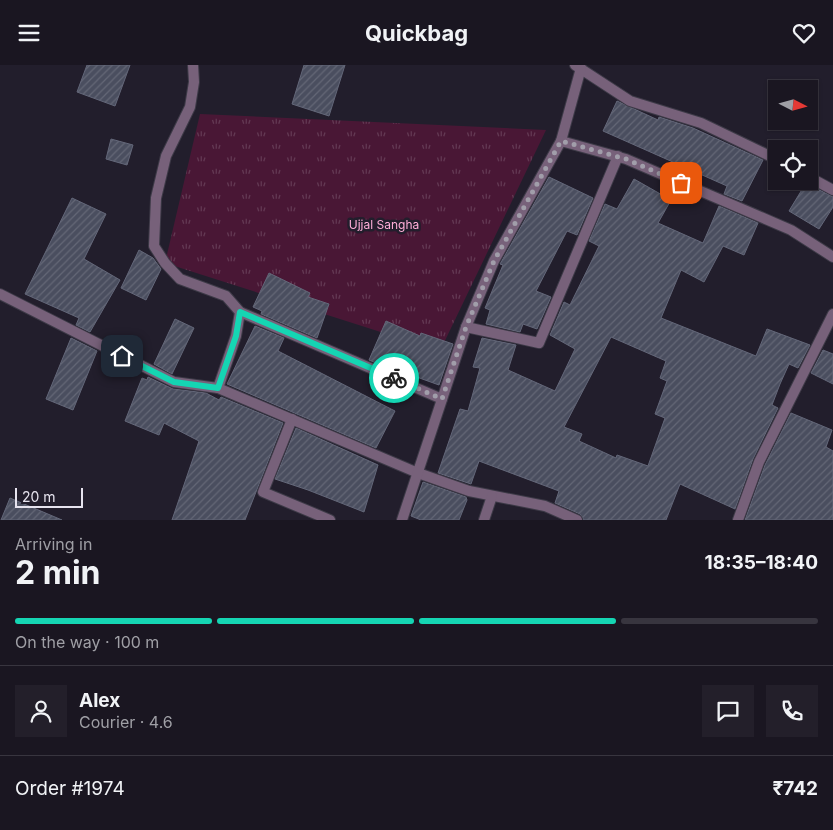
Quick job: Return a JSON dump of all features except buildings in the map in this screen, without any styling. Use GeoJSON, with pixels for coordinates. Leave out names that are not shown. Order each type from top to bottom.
{"type":"FeatureCollection","features":[{"type":"Feature","properties":{"kind":"street"},"geometry":{"type":"LineString","coordinates":[[193,65],[194,82],[190,107],[166,156],[156,198],[154,246],[165,263],[180,279],[226,296],[240,312],[442,399]]}},
{"type":"Feature","properties":{"kind":"street"},"geometry":{"type":"LineString","coordinates":[[402,520],[466,327],[494,261],[561,141],[578,67],[630,101],[701,123],[768,155]]}},
{"type":"Feature","properties":{"kind":"street"},"geometry":{"type":"LineString","coordinates":[[561,141],[618,157],[792,230],[833,257]]}},
{"type":"Feature","properties":{"kind":"street"},"geometry":{"type":"LineString","coordinates":[[466,327],[540,343],[618,157]]}},
{"type":"Feature","properties":{"kind":"street"},"geometry":{"type":"LineString","coordinates":[[818,182],[833,190]]}},
{"type":"Feature","properties":{"kind":"street"},"geometry":{"type":"LineString","coordinates":[[0,294],[174,382],[218,388],[418,473],[469,491],[546,506],[577,520]]}},
{"type":"Feature","properties":{"kind":"street"},"geometry":{"type":"LineString","coordinates":[[218,388],[236,336],[240,312]]}},
{"type":"Feature","properties":{"kind":"street"},"geometry":{"type":"LineString","coordinates":[[738,520],[759,462],[833,314]]}},
{"type":"Feature","properties":{"kind":"street"},"geometry":{"type":"LineString","coordinates":[[292,419],[263,492],[330,520]]}},
{"type":"Feature","properties":{"kind":"street"},"geometry":{"type":"LineString","coordinates":[[484,520],[492,496]]}},
{"type":"Feature","properties":{"kind":"green space","name":"Ujjal Sangha"},"geometry":{"type":"Polygon","coordinates":[[[200,114],[546,130],[440,351],[165,263],[200,114]]]}},
{"type":"Feature","properties":{"kind":"way so far"},"geometry":{"type":"LineString","coordinates":[[394,378],[442,399],[466,327],[494,261],[561,141],[626,159],[681,183]]}},
{"type":"Feature","properties":{"kind":"route"},"geometry":{"type":"LineString","coordinates":[[122,356],[174,382],[218,388],[236,336],[240,312],[394,378]]}}]}
